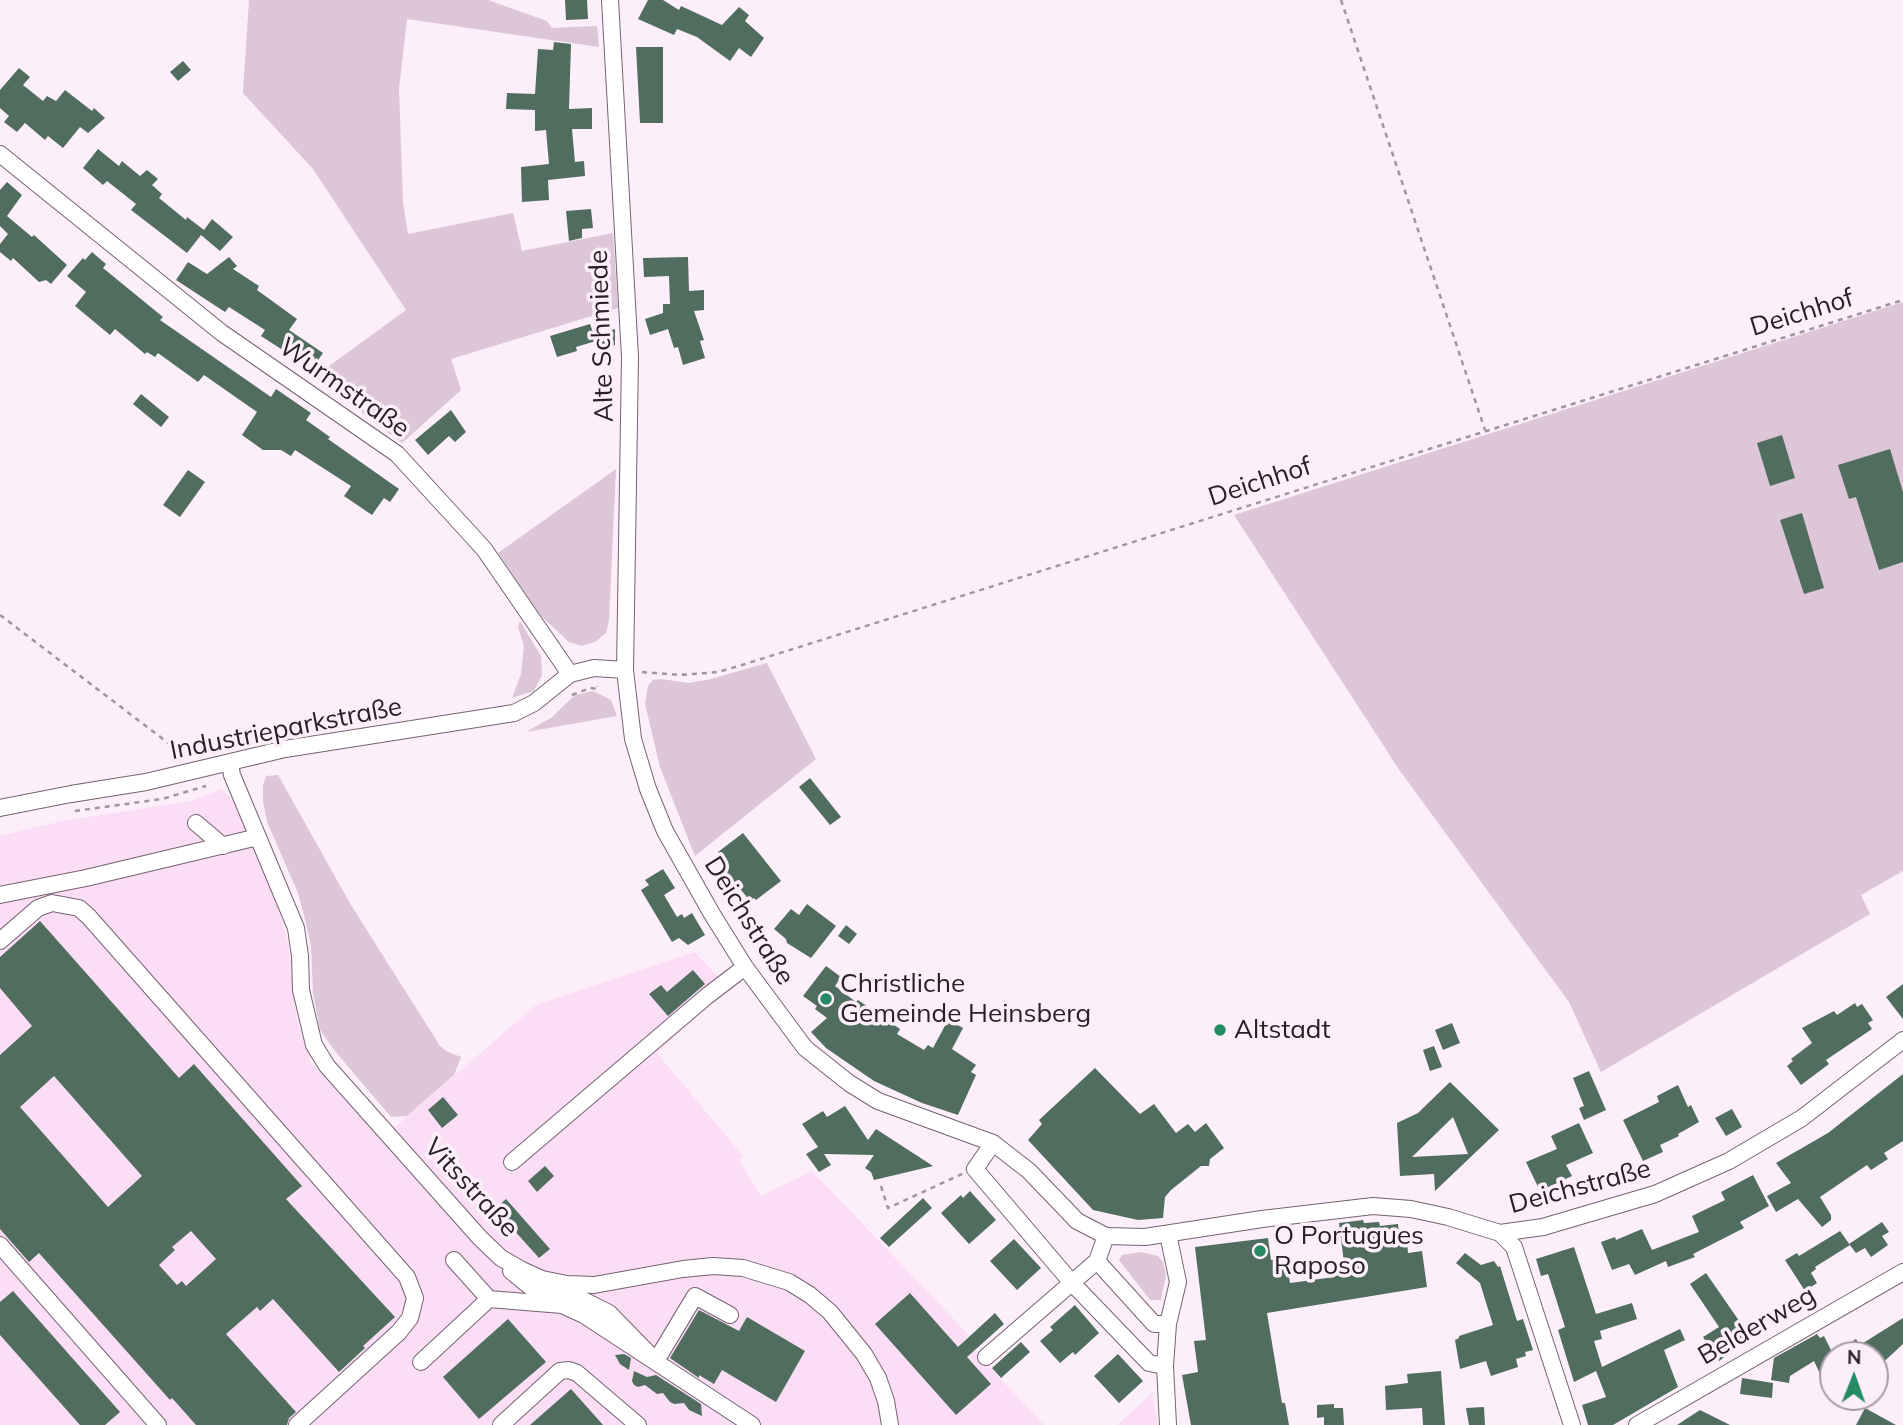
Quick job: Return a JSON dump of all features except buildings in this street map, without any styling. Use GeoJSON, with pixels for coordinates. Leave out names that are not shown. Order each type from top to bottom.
{"type":"FeatureCollection","features":[{"type":"Feature","properties":{"kind":"street","name":"Alte Schmiede"},"geometry":{"type":"LineString","coordinates":[[610,0],[630,357],[625,670]]}},
{"type":"Feature","properties":{"kind":"street","name":"Wurmstraße"},"geometry":{"type":"LineString","coordinates":[[0,154],[222,333],[397,454],[484,549],[570,674]]}},
{"type":"Feature","properties":{"kind":"street"},"geometry":{"type":"LineString","coordinates":[[570,674],[594,668],[625,670]]}},
{"type":"Feature","properties":{"kind":"street","name":"Deichstraße"},"geometry":{"type":"LineString","coordinates":[[625,670],[634,739],[648,789],[665,831],[745,967],[805,1048],[849,1083],[878,1101],[993,1143],[1029,1171],[1077,1221],[1106,1236],[1145,1237],[1373,1206],[1411,1209],[1500,1233],[1543,1227],[1656,1194],[1728,1161],[1802,1118],[1903,1040]]}},
{"type":"Feature","properties":{"kind":"street","name":"Industrieparkstraße"},"geometry":{"type":"LineString","coordinates":[[0,808],[198,771],[231,769],[285,749],[514,713],[534,703],[570,674]]}},
{"type":"Feature","properties":{"kind":"street","name":"Vitsstraße"},"geometry":{"type":"LineString","coordinates":[[231,769],[296,928],[301,990],[314,1045],[327,1066],[480,1238],[501,1258],[542,1279],[567,1284],[594,1285],[713,1266],[743,1268],[789,1282],[830,1312],[864,1353],[878,1378],[890,1425]]}},
{"type":"Feature","properties":{"kind":"street"},"geometry":{"type":"LineString","coordinates":[[196,823],[223,846]]}},
{"type":"Feature","properties":{"kind":"street"},"geometry":{"type":"LineString","coordinates":[[0,895],[86,878],[258,837]]}},
{"type":"Feature","properties":{"kind":"street"},"geometry":{"type":"LineString","coordinates":[[0,942],[38,908],[52,903],[79,908],[407,1277],[415,1298],[410,1318],[405,1325],[298,1425]]}},
{"type":"Feature","properties":{"kind":"street"},"geometry":{"type":"LineString","coordinates":[[512,1162],[707,996],[745,967]]}},
{"type":"Feature","properties":{"kind":"street"},"geometry":{"type":"LineString","coordinates":[[993,1143],[975,1169],[1072,1283],[1149,1363],[1165,1366]]}},
{"type":"Feature","properties":{"kind":"street"},"geometry":{"type":"LineString","coordinates":[[1500,1233],[1514,1247],[1572,1425]]}},
{"type":"Feature","properties":{"kind":"street"},"geometry":{"type":"LineString","coordinates":[[1168,1234],[1178,1282],[1168,1324],[1165,1366],[1168,1425]]}},
{"type":"Feature","properties":{"kind":"street"},"geometry":{"type":"LineString","coordinates":[[986,1357],[1097,1261],[1106,1236]]}},
{"type":"Feature","properties":{"kind":"street"},"geometry":{"type":"LineString","coordinates":[[0,1245],[158,1425]]}},
{"type":"Feature","properties":{"kind":"street"},"geometry":{"type":"LineString","coordinates":[[501,1258],[514,1275],[533,1289],[579,1298],[610,1313],[656,1361]]}},
{"type":"Feature","properties":{"kind":"street"},"geometry":{"type":"LineString","coordinates":[[454,1260],[489,1299],[562,1305],[584,1315],[752,1425]]}},
{"type":"Feature","properties":{"kind":"street"},"geometry":{"type":"LineString","coordinates":[[1097,1261],[1154,1324],[1168,1324]]}},
{"type":"Feature","properties":{"kind":"street","name":"Belderweg"},"geometry":{"type":"LineString","coordinates":[[1637,1425],[1903,1272]]}},
{"type":"Feature","properties":{"kind":"street"},"geometry":{"type":"LineString","coordinates":[[656,1361],[695,1296],[730,1315]]}},
{"type":"Feature","properties":{"kind":"street"},"geometry":{"type":"LineString","coordinates":[[421,1362],[489,1299]]}},
{"type":"Feature","properties":{"kind":"street"},"geometry":{"type":"LineString","coordinates":[[501,1425],[560,1371],[569,1370],[577,1373],[638,1425]]}},
{"type":"Feature","properties":{"kind":"path"},"geometry":{"type":"LineString","coordinates":[[1341,0],[1485,430]]}},
{"type":"Feature","properties":{"kind":"path","name":"Deichhof"},"geometry":{"type":"LineString","coordinates":[[625,670],[680,675],[718,672],[742,666],[1903,299]]}},
{"type":"Feature","properties":{"kind":"path"},"geometry":{"type":"LineString","coordinates":[[0,615],[197,765],[198,771]]}},
{"type":"Feature","properties":{"kind":"path"},"geometry":{"type":"LineString","coordinates":[[568,698],[582,690],[598,689]]}},
{"type":"Feature","properties":{"kind":"path"},"geometry":{"type":"LineString","coordinates":[[69,812],[162,799],[188,792],[231,769]]}},
{"type":"Feature","properties":{"kind":"path"},"geometry":{"type":"LineString","coordinates":[[881,1186],[888,1208],[975,1169]]}},
{"type":"Feature","properties":{"kind":"shaded area"},"geometry":{"type":"Polygon","coordinates":[[[249,0],[488,0],[547,21],[552,28],[597,26],[599,47],[407,19],[399,89],[403,202],[408,234],[513,213],[522,251],[613,233],[618,308],[451,359],[461,390],[402,443],[314,377],[406,310],[313,169],[243,93],[249,0]]]}},
{"type":"Feature","properties":{"kind":"shaded area"},"geometry":{"type":"Polygon","coordinates":[[[1903,302],[1903,871],[1861,895],[1870,914],[1601,1072],[1569,1002],[1400,771],[1234,515],[1903,302]]]}},
{"type":"Feature","properties":{"kind":"shaded area"},"geometry":{"type":"Polygon","coordinates":[[[616,469],[609,620],[606,633],[595,642],[582,646],[569,642],[541,616],[498,553],[616,469]]]}},
{"type":"Feature","properties":{"kind":"shaded area"},"geometry":{"type":"Polygon","coordinates":[[[520,621],[541,656],[542,675],[534,691],[512,698],[521,674],[524,646],[518,627],[520,621]]]}},
{"type":"Feature","properties":{"kind":"shaded area"},"geometry":{"type":"Polygon","coordinates":[[[767,663],[816,759],[695,856],[660,767],[645,704],[648,686],[653,680],[661,679],[689,683],[711,679],[767,663]]]}},
{"type":"Feature","properties":{"kind":"shaded area"},"geometry":{"type":"Polygon","coordinates":[[[593,691],[611,700],[617,716],[526,732],[551,718],[575,695],[593,691]]]}},
{"type":"Feature","properties":{"kind":"shaded area"},"geometry":{"type":"Polygon","coordinates":[[[278,775],[351,905],[440,1046],[461,1057],[454,1075],[407,1116],[391,1117],[320,1030],[313,993],[311,946],[305,919],[298,893],[267,822],[263,801],[266,776],[278,775]]]}},
{"type":"Feature","properties":{"kind":"shaded area"},"geometry":{"type":"Polygon","coordinates":[[[221,789],[233,799],[278,907],[288,944],[297,1021],[311,1062],[381,1139],[536,1005],[695,952],[718,977],[705,993],[713,1002],[657,1053],[743,1156],[739,1160],[761,1196],[812,1171],[969,1335],[964,1340],[1044,1425],[0,1425],[0,836],[62,821],[191,801],[221,789]]]}},
{"type":"Feature","properties":{"kind":"shaded area"},"geometry":{"type":"Polygon","coordinates":[[[1141,1252],[1158,1256],[1163,1262],[1166,1275],[1161,1300],[1150,1300],[1119,1260],[1122,1255],[1141,1252]]]}},
{"type":"Feature","properties":{"kind":"shaded area"},"geometry":{"type":"Polygon","coordinates":[[[1152,1392],[1158,1425],[1117,1425],[1147,1398],[1152,1392]]]}},
{"type":"Feature","properties":{"kind":"place","name":"Christliche Gemeinde Heinsberg"},"geometry":{"type":"Point","coordinates":[826,999]}},
{"type":"Feature","properties":{"kind":"place","name":"Altstadt"},"geometry":{"type":"Point","coordinates":[1220,1030]}},
{"type":"Feature","properties":{"kind":"place","name":"O Portugues Raposo"},"geometry":{"type":"Point","coordinates":[1260,1251]}}]}
